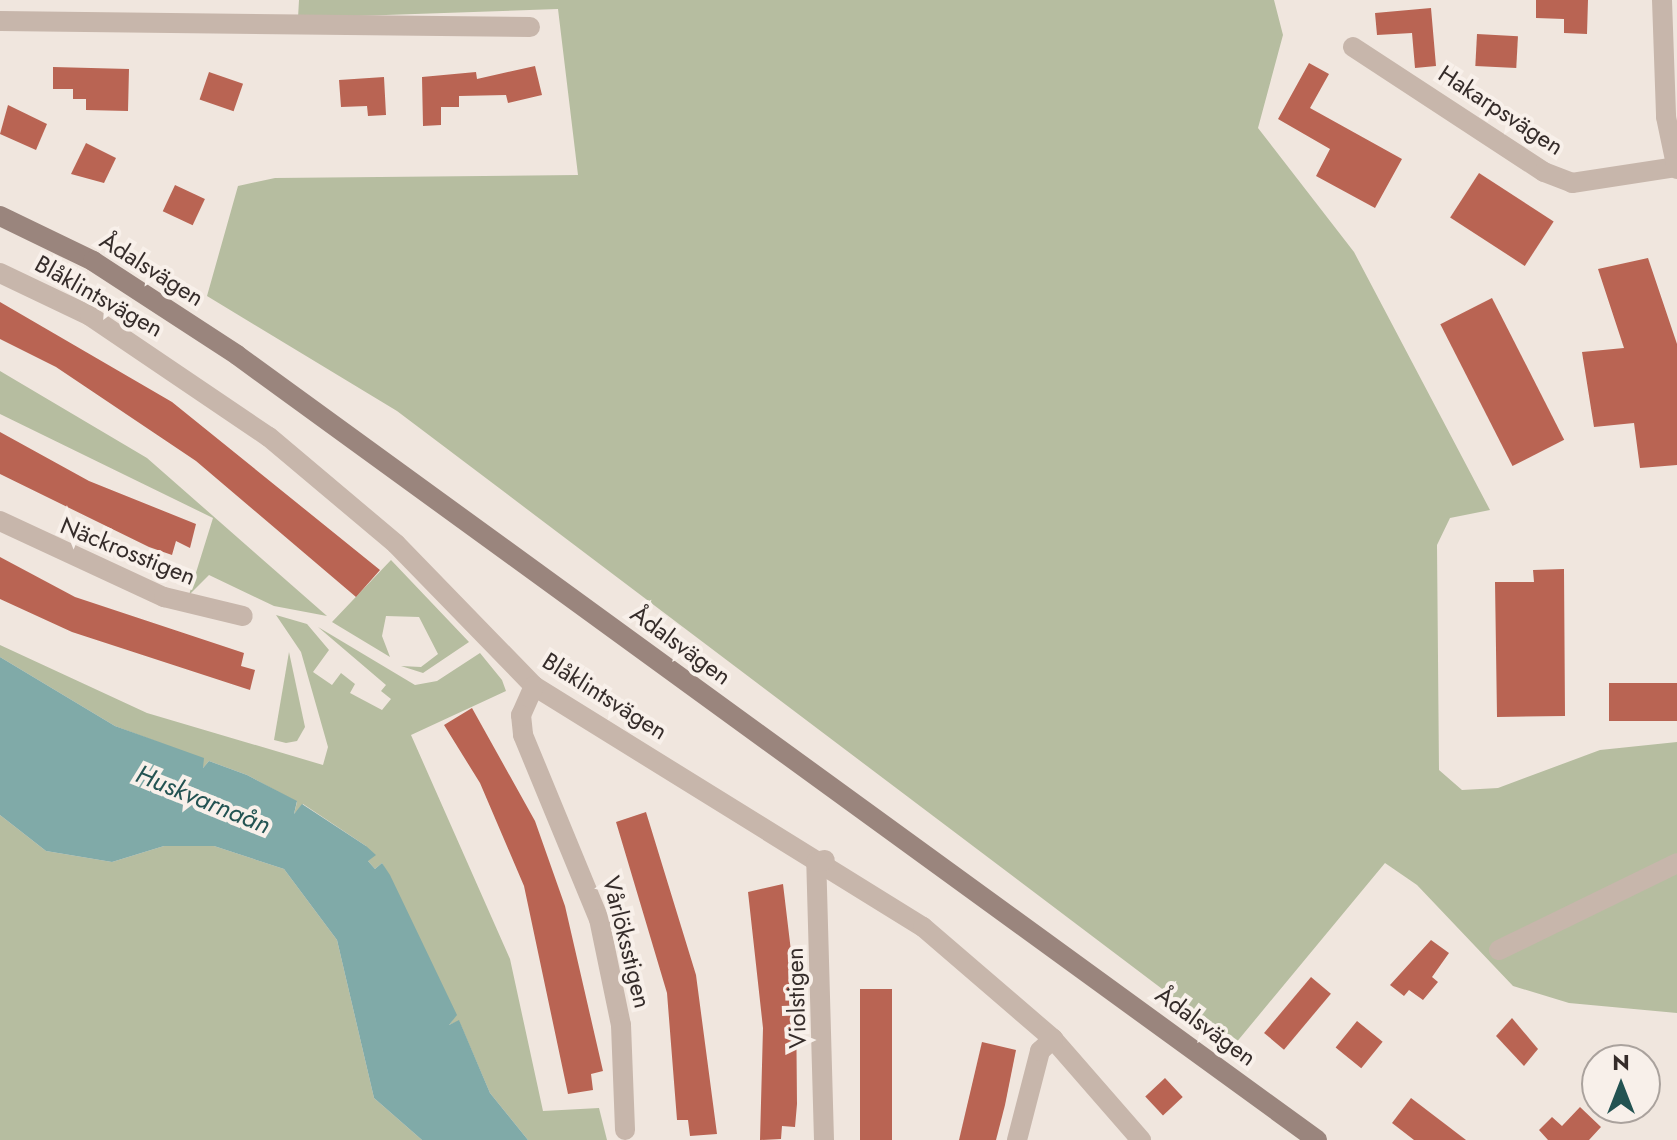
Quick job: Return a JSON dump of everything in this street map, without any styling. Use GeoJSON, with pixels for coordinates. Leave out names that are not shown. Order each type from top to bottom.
{"type":"FeatureCollection","features":[{"type":"Feature","properties":{"kind":"main road","name":"Ådalsvägen"},"geometry":{"type":"LineString","coordinates":[[0,216],[93,261],[237,355],[1317,1140]]}},
{"type":"Feature","properties":{"kind":"street","name":"Hakarpsvägen"},"geometry":{"type":"LineString","coordinates":[[1353,47],[1572,183],[1677,168],[1666,117],[1662,0]]}},
{"type":"Feature","properties":{"kind":"street"},"geometry":{"type":"LineString","coordinates":[[0,21],[530,27]]}},
{"type":"Feature","properties":{"kind":"street","name":"Blåklintsvägen"},"geometry":{"type":"LineString","coordinates":[[0,273],[90,316],[269,437],[396,544],[534,686],[825,860],[923,927],[1053,1039],[1141,1140]]}},
{"type":"Feature","properties":{"kind":"street","name":"Näckrosstigen"},"geometry":{"type":"LineString","coordinates":[[0,521],[150,592],[243,616]]}},
{"type":"Feature","properties":{"kind":"street","name":"Vårlöksstigen"},"geometry":{"type":"LineString","coordinates":[[534,686],[525,697],[523,735],[599,919],[621,1025],[625,1130]]}},
{"type":"Feature","properties":{"kind":"street","name":"Violstigen"},"geometry":{"type":"LineString","coordinates":[[824,1140],[816,862],[825,860]]}},
{"type":"Feature","properties":{"kind":"street"},"geometry":{"type":"LineString","coordinates":[[1499,950],[1677,863]]}},
{"type":"Feature","properties":{"kind":"street"},"geometry":{"type":"LineString","coordinates":[[1017,1140],[1040,1051],[1053,1039]]}},
{"type":"Feature","properties":{"kind":"green space"},"geometry":{"type":"Polygon","coordinates":[[[299,0],[1274,0],[1283,35],[1258,128],[1354,252],[1490,510],[1450,518],[1437,545],[1439,770],[1462,790],[1498,788],[1600,750],[1677,742],[1677,1013],[1569,1003],[1513,986],[1417,885],[1385,863],[1235,1044],[397,411],[207,296],[238,186],[275,178],[578,175],[558,9],[298,18],[299,0]]]}},
{"type":"Feature","properties":{"kind":"green space"},"geometry":{"type":"Polygon","coordinates":[[[0,371],[147,458],[327,616],[274,606],[209,575],[189,595],[213,518],[0,414],[0,371]]]}},
{"type":"Feature","properties":{"kind":"green space"},"geometry":{"type":"Polygon","coordinates":[[[391,560],[469,642],[423,673],[401,666],[421,667],[438,654],[419,617],[386,616],[382,636],[390,657],[332,622],[391,560]]]}},
{"type":"Feature","properties":{"kind":"green space"},"geometry":{"type":"Polygon","coordinates":[[[276,615],[307,624],[329,650],[313,672],[332,685],[341,673],[355,684],[350,693],[382,710],[391,699],[381,691],[386,685],[318,627],[415,685],[437,681],[480,653],[502,680],[506,691],[411,735],[510,959],[543,1111],[599,1108],[607,1140],[528,1140],[490,1093],[459,1021],[449,1025],[456,1015],[382,863],[375,869],[368,861],[366,846],[303,804],[294,814],[297,802],[247,775],[209,761],[203,768],[203,759],[115,726],[0,657],[0,645],[147,713],[323,765],[328,747],[301,652],[276,615]]]}},
{"type":"Feature","properties":{"kind":"green space"},"geometry":{"type":"Polygon","coordinates":[[[289,652],[305,727],[297,741],[286,743],[274,740],[289,652]]]}},
{"type":"Feature","properties":{"kind":"green space"},"geometry":{"type":"Polygon","coordinates":[[[0,815],[46,851],[112,862],[164,846],[214,846],[284,869],[337,940],[374,1098],[422,1140],[0,1140],[0,815]]]}},
{"type":"Feature","properties":{"kind":"water","name":"Huskvarnaån"},"geometry":{"type":"Polygon","coordinates":[[[0,657],[115,726],[204,758],[203,768],[209,761],[247,775],[297,801],[294,814],[302,804],[376,855],[368,861],[375,869],[382,863],[390,875],[457,1015],[449,1025],[459,1020],[490,1093],[528,1140],[422,1140],[374,1098],[337,940],[284,869],[214,846],[164,846],[112,862],[46,851],[0,815],[0,657]]]}},
{"type":"Feature","properties":{"kind":"building"},"geometry":{"type":"Polygon","coordinates":[[[1536,0],[1588,0],[1587,34],[1564,33],[1564,19],[1536,18],[1536,0]]]}},
{"type":"Feature","properties":{"kind":"building"},"geometry":{"type":"Polygon","coordinates":[[[1431,8],[1436,66],[1415,68],[1412,33],[1377,35],[1375,13],[1431,8]]]}},
{"type":"Feature","properties":{"kind":"building"},"geometry":{"type":"Polygon","coordinates":[[[1477,34],[1518,36],[1516,68],[1475,66],[1477,34]]]}},
{"type":"Feature","properties":{"kind":"building"},"geometry":{"type":"Polygon","coordinates":[[[1309,63],[1329,74],[1310,108],[1402,159],[1375,208],[1316,176],[1330,149],[1278,119],[1309,63]]]}},
{"type":"Feature","properties":{"kind":"building"},"geometry":{"type":"Polygon","coordinates":[[[535,66],[542,95],[508,103],[506,95],[459,96],[459,107],[441,107],[441,125],[423,126],[422,77],[476,72],[477,79],[535,66]]]}},
{"type":"Feature","properties":{"kind":"building"},"geometry":{"type":"Polygon","coordinates":[[[53,67],[129,69],[128,111],[86,110],[86,99],[73,99],[73,89],[53,89],[53,67]]]}},
{"type":"Feature","properties":{"kind":"building"},"geometry":{"type":"Polygon","coordinates":[[[209,72],[243,84],[234,111],[200,99],[209,72]]]}},
{"type":"Feature","properties":{"kind":"building"},"geometry":{"type":"Polygon","coordinates":[[[384,77],[386,115],[368,116],[367,106],[341,107],[339,80],[384,77]]]}},
{"type":"Feature","properties":{"kind":"building"},"geometry":{"type":"Polygon","coordinates":[[[8,105],[47,124],[36,150],[0,134],[8,105]]]}},
{"type":"Feature","properties":{"kind":"building"},"geometry":{"type":"Polygon","coordinates":[[[86,143],[116,158],[104,183],[71,174],[86,143]]]}},
{"type":"Feature","properties":{"kind":"building"},"geometry":{"type":"Polygon","coordinates":[[[1479,173],[1554,221],[1525,266],[1450,217],[1479,173]]]}},
{"type":"Feature","properties":{"kind":"building"},"geometry":{"type":"Polygon","coordinates":[[[175,185],[205,199],[193,225],[163,211],[175,185]]]}},
{"type":"Feature","properties":{"kind":"building"},"geometry":{"type":"Polygon","coordinates":[[[1648,258],[1677,344],[1677,465],[1640,468],[1634,423],[1594,427],[1582,352],[1624,348],[1598,269],[1648,258]]]}},
{"type":"Feature","properties":{"kind":"building"},"geometry":{"type":"Polygon","coordinates":[[[1492,298],[1564,440],[1513,466],[1440,324],[1492,298]]]}},
{"type":"Feature","properties":{"kind":"building"},"geometry":{"type":"Polygon","coordinates":[[[0,302],[172,402],[380,570],[356,597],[196,461],[56,367],[0,339],[0,302]]]}},
{"type":"Feature","properties":{"kind":"building"},"geometry":{"type":"Polygon","coordinates":[[[0,432],[89,481],[196,524],[190,548],[176,541],[172,555],[149,547],[0,474],[0,432]]]}},
{"type":"Feature","properties":{"kind":"building"},"geometry":{"type":"Polygon","coordinates":[[[0,557],[75,597],[244,653],[241,666],[255,670],[250,690],[72,632],[0,599],[0,557]]]}},
{"type":"Feature","properties":{"kind":"building"},"geometry":{"type":"Polygon","coordinates":[[[1564,569],[1565,716],[1497,717],[1495,582],[1534,582],[1533,570],[1564,569]]]}},
{"type":"Feature","properties":{"kind":"building"},"geometry":{"type":"Polygon","coordinates":[[[1609,683],[1677,683],[1677,721],[1609,721],[1609,683]]]}},
{"type":"Feature","properties":{"kind":"building"},"geometry":{"type":"Polygon","coordinates":[[[472,708],[535,821],[565,906],[603,1071],[591,1074],[593,1090],[568,1094],[524,886],[480,783],[444,725],[472,708]]]}},
{"type":"Feature","properties":{"kind":"building"},"geometry":{"type":"Polygon","coordinates":[[[646,812],[696,975],[717,1134],[690,1136],[688,1120],[677,1120],[667,993],[616,822],[646,812]]]}},
{"type":"Feature","properties":{"kind":"building"},"geometry":{"type":"Polygon","coordinates":[[[783,884],[796,993],[795,1127],[782,1126],[781,1139],[760,1140],[763,1028],[748,892],[783,884]]]}},
{"type":"Feature","properties":{"kind":"building"},"geometry":{"type":"Polygon","coordinates":[[[1431,940],[1449,953],[1432,977],[1438,982],[1423,1000],[1409,990],[1404,996],[1390,985],[1431,940]]]}},
{"type":"Feature","properties":{"kind":"building"},"geometry":{"type":"Polygon","coordinates":[[[1311,977],[1331,994],[1284,1050],[1264,1033],[1311,977]]]}},
{"type":"Feature","properties":{"kind":"building"},"geometry":{"type":"Polygon","coordinates":[[[860,989],[892,989],[892,1140],[860,1140],[860,989]]]}},
{"type":"Feature","properties":{"kind":"building"},"geometry":{"type":"Polygon","coordinates":[[[1512,1018],[1538,1049],[1524,1066],[1496,1036],[1512,1018]]]}},
{"type":"Feature","properties":{"kind":"building"},"geometry":{"type":"Polygon","coordinates":[[[1357,1021],[1383,1042],[1361,1068],[1336,1047],[1357,1021]]]}},
{"type":"Feature","properties":{"kind":"building"},"geometry":{"type":"Polygon","coordinates":[[[982,1042],[1016,1050],[1005,1105],[996,1140],[959,1140],[982,1042]]]}},
{"type":"Feature","properties":{"kind":"building"},"geometry":{"type":"Polygon","coordinates":[[[1165,1078],[1183,1097],[1163,1115],[1145,1096],[1165,1078]]]}},
{"type":"Feature","properties":{"kind":"building"},"geometry":{"type":"Polygon","coordinates":[[[1411,1098],[1466,1140],[1414,1140],[1392,1123],[1411,1098]]]}},
{"type":"Feature","properties":{"kind":"building"},"geometry":{"type":"Polygon","coordinates":[[[1580,1107],[1581,1124],[1598,1124],[1601,1127],[1589,1140],[1548,1140],[1539,1130],[1552,1117],[1562,1126],[1580,1107]]]}}]}
